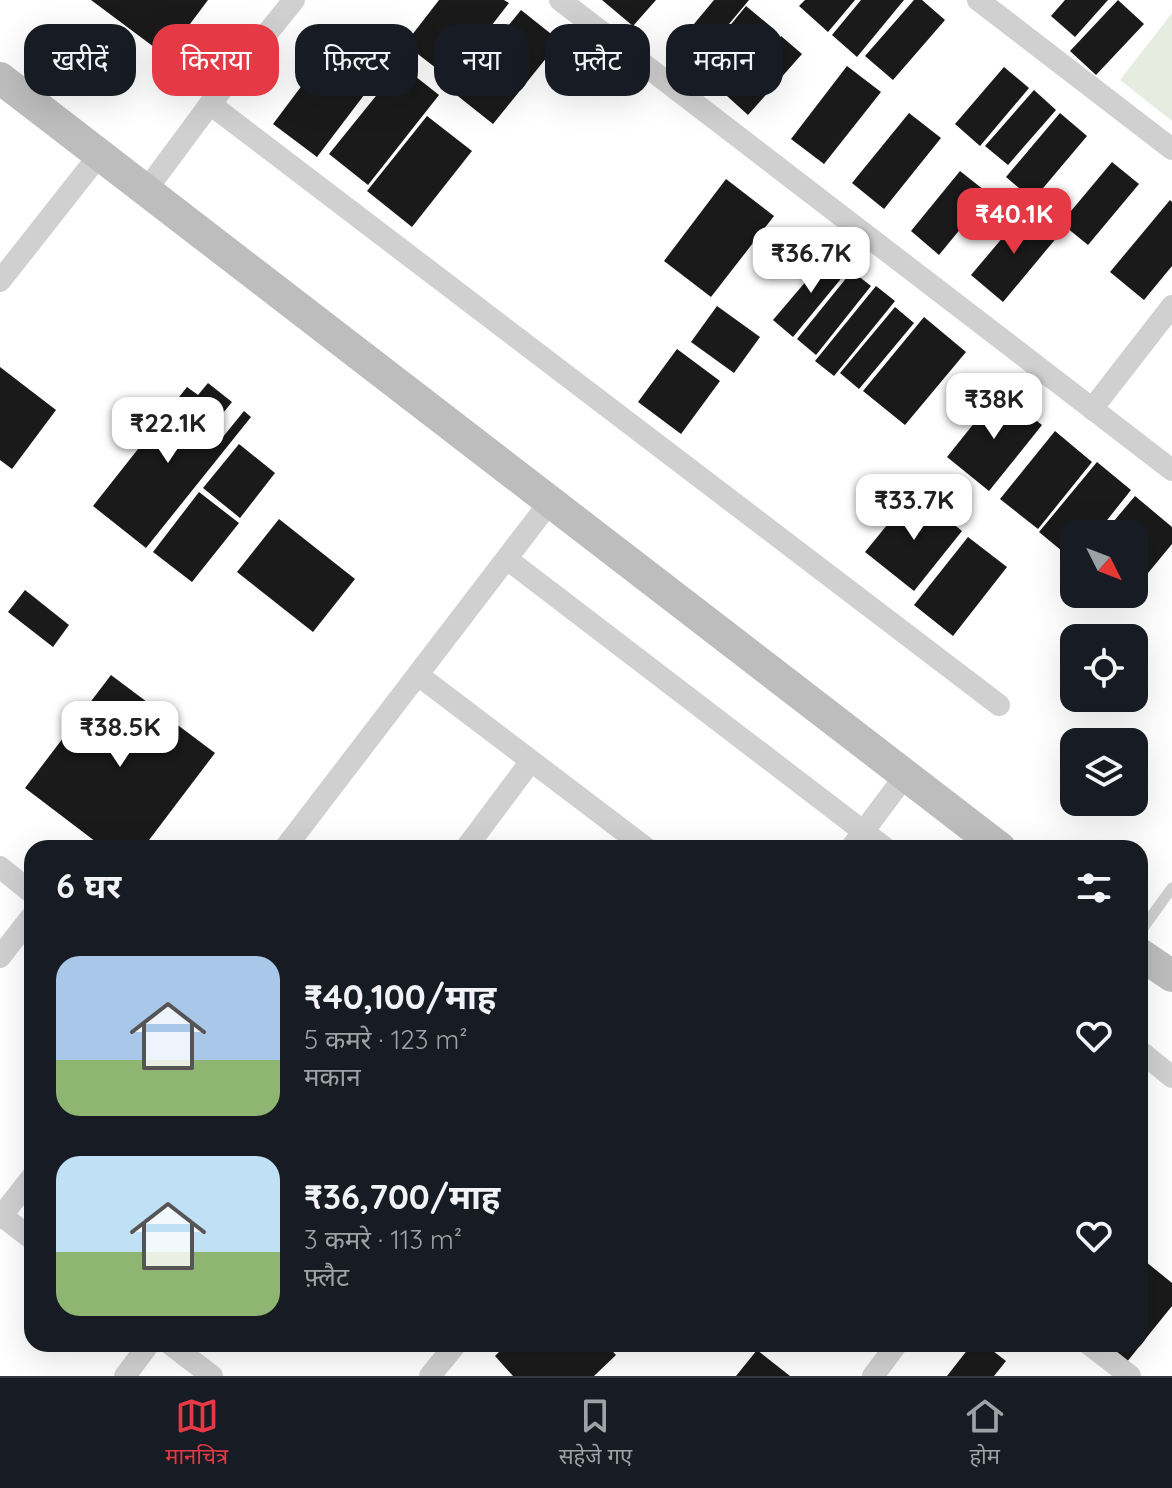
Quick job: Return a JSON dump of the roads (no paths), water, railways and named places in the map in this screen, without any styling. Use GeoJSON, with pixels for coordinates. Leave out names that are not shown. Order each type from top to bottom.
{"type":"FeatureCollection","features":[{"type":"Feature","properties":{"kind":"street"},"geometry":{"type":"LineString","coordinates":[[147,189],[210,104],[294,0]]}},
{"type":"Feature","properties":{"kind":"street"},"geometry":{"type":"LineString","coordinates":[[560,0],[1172,470]]}},
{"type":"Feature","properties":{"kind":"street"},"geometry":{"type":"LineString","coordinates":[[978,0],[1172,149]]}},
{"type":"Feature","properties":{"kind":"street"},"geometry":{"type":"LineString","coordinates":[[0,78],[989,840]]}},
{"type":"Feature","properties":{"kind":"street"},"geometry":{"type":"LineString","coordinates":[[210,104],[999,705]]}},
{"type":"Feature","properties":{"kind":"street"},"geometry":{"type":"LineString","coordinates":[[0,281],[100,154]]}},
{"type":"Feature","properties":{"kind":"street"},"geometry":{"type":"LineString","coordinates":[[1092,409],[1172,306]]}},
{"type":"Feature","properties":{"kind":"street"},"geometry":{"type":"LineString","coordinates":[[291,840],[549,503]]}},
{"type":"Feature","properties":{"kind":"street"},"geometry":{"type":"LineString","coordinates":[[507,559],[857,840],[905,776]]}},
{"type":"Feature","properties":{"kind":"street"},"geometry":{"type":"LineString","coordinates":[[418,675],[635,840]]}},
{"type":"Feature","properties":{"kind":"street"},"geometry":{"type":"LineString","coordinates":[[472,840],[531,761]]}},
{"type":"Feature","properties":{"kind":"street"},"geometry":{"type":"LineString","coordinates":[[0,867],[24,886]]}},
{"type":"Feature","properties":{"kind":"street"},"geometry":{"type":"LineString","coordinates":[[0,957],[24,926]]}},
{"type":"Feature","properties":{"kind":"street"},"geometry":{"type":"LineString","coordinates":[[1148,960],[1172,976]]}},
{"type":"Feature","properties":{"kind":"street"},"geometry":{"type":"LineString","coordinates":[[1148,1058],[1172,1077]]}},
{"type":"Feature","properties":{"kind":"street"},"geometry":{"type":"LineString","coordinates":[[24,1187],[1,1217],[24,1233]]}},
{"type":"Feature","properties":{"kind":"street"},"geometry":{"type":"LineString","coordinates":[[125,1376],[143,1352]]}},
{"type":"Feature","properties":{"kind":"street"},"geometry":{"type":"LineString","coordinates":[[180,1352],[212,1376]]}},
{"type":"Feature","properties":{"kind":"street"},"geometry":{"type":"LineString","coordinates":[[430,1376],[450,1352]]}},
{"type":"Feature","properties":{"kind":"street"},"geometry":{"type":"LineString","coordinates":[[873,1376],[891,1352]]}},
{"type":"Feature","properties":{"kind":"street"},"geometry":{"type":"LineString","coordinates":[[1099,1352],[1130,1376]]}},
{"type":"Feature","properties":{"kind":"lane"},"geometry":{"type":"LineString","coordinates":[[1148,921],[1172,888]]}}]}
